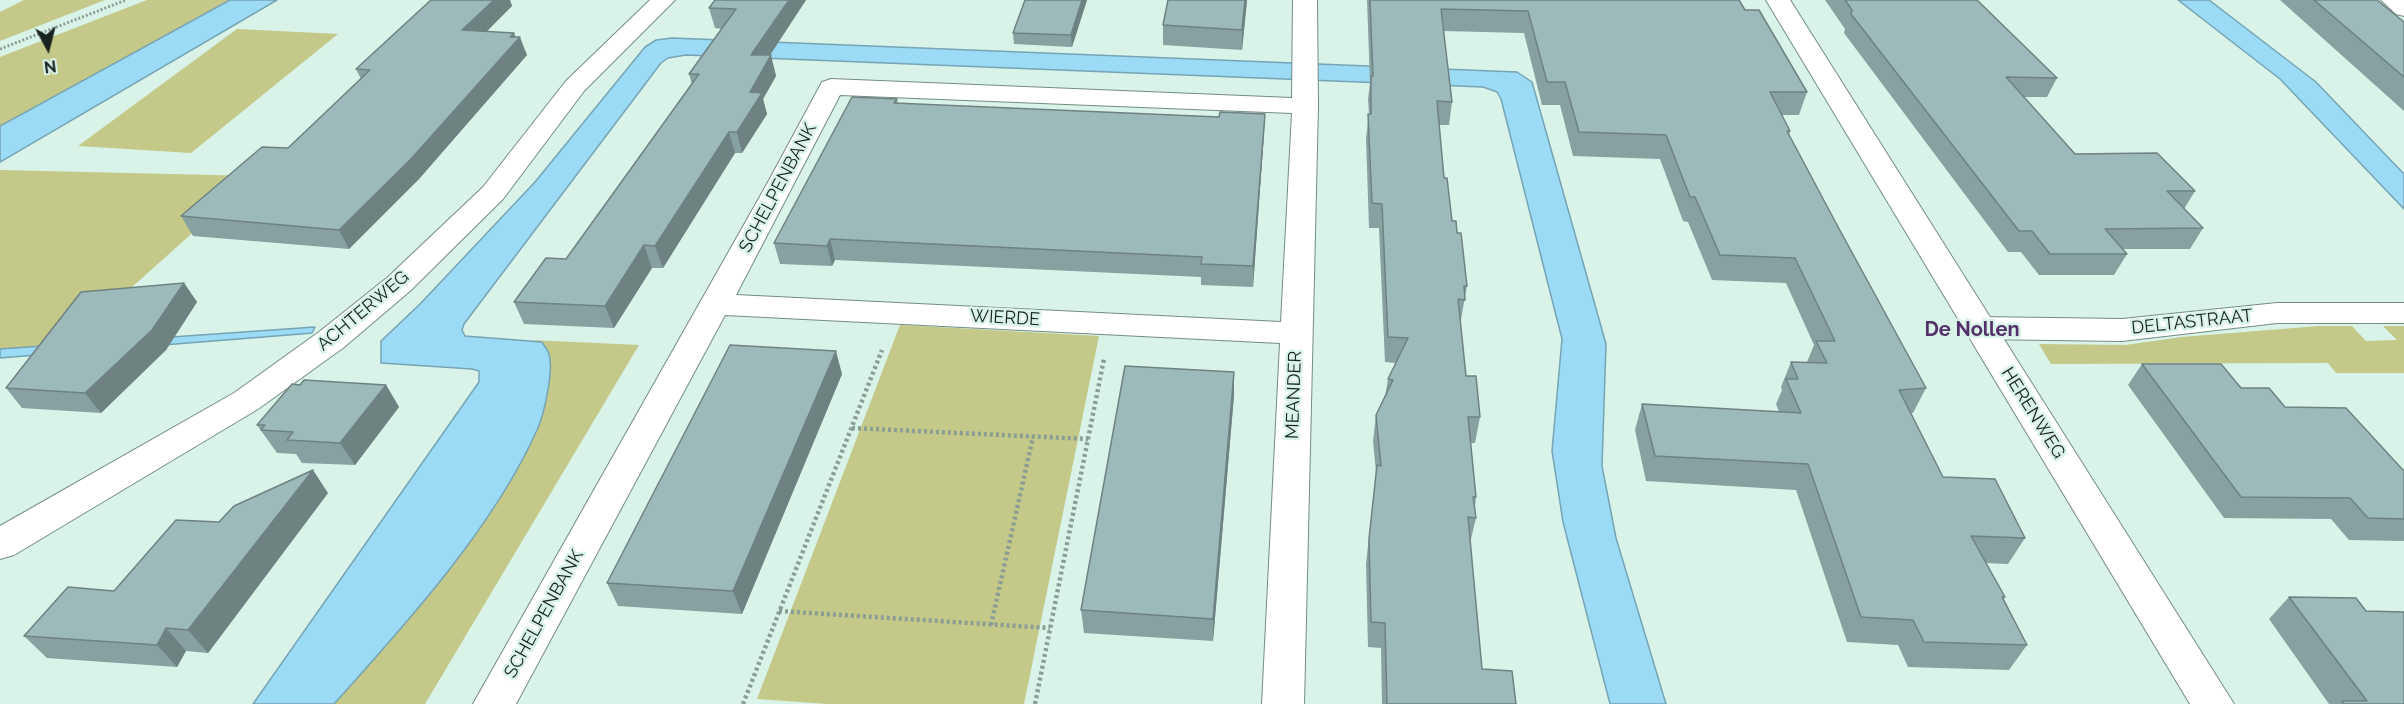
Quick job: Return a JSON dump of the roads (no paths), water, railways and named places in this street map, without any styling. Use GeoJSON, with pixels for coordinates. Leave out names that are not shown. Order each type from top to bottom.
{"type":"FeatureCollection","features":[{"type":"Feature","properties":{"kind":"street","name":"ACHTERWEG"},"geometry":{"type":"LineString","coordinates":[[0,544],[246,401],[331,340],[399,284],[493,193],[575,86],[663,0]]}},
{"type":"Feature","properties":{"kind":"street","name":"MEANDER"},"geometry":{"type":"LineString","coordinates":[[1282,704],[1305,96],[1305,0]]}},
{"type":"Feature","properties":{"kind":"street","name":"HERENWEG"},"geometry":{"type":"LineString","coordinates":[[1778,0],[2213,704]]}},
{"type":"Feature","properties":{"kind":"street"},"geometry":{"type":"LineString","coordinates":[[2392,0],[2404,9]]}},
{"type":"Feature","properties":{"kind":"street","name":"SCHELPENBANK"},"geometry":{"type":"LineString","coordinates":[[494,704],[781,184],[831,87],[1305,96]]}},
{"type":"Feature","properties":{"kind":"street","name":"WIERDE"},"geometry":{"type":"LineString","coordinates":[[715,304],[1296,333]]}},
{"type":"Feature","properties":{"kind":"street","name":"DELTASTRAAT"},"geometry":{"type":"LineString","coordinates":[[1980,328],[2122,330],[2277,313],[2404,313]]}},
{"type":"Feature","properties":{"kind":"water"},"geometry":{"type":"Polygon","coordinates":[[[230,0],[277,0],[0,162],[0,126],[230,0]]]}},
{"type":"Feature","properties":{"kind":"water"},"geometry":{"type":"Polygon","coordinates":[[[2178,0],[2209,0],[2316,82],[2404,174],[2404,209],[2280,79],[2178,0]]]}},
{"type":"Feature","properties":{"kind":"water"},"geometry":{"type":"Polygon","coordinates":[[[672,38],[1517,72],[1532,82],[1606,344],[1602,466],[1616,538],[1666,704],[1610,704],[1563,522],[1552,451],[1562,339],[1501,99],[1497,92],[1483,87],[686,55],[668,58],[661,63],[464,324],[462,330],[465,336],[542,342],[549,354],[549,381],[540,423],[519,466],[497,503],[446,574],[390,642],[334,704],[253,704],[479,382],[479,371],[472,369],[381,363],[381,341],[420,304],[535,182],[645,47],[656,40],[672,38]]]}},
{"type":"Feature","properties":{"kind":"water"},"geometry":{"type":"Polygon","coordinates":[[[315,327],[312,333],[0,358],[0,349],[315,327]]]}},
{"type":"Feature","properties":{"kind":"district","name":"De Nollen"},"geometry":{"type":"Point","coordinates":[1972,330]}}]}
